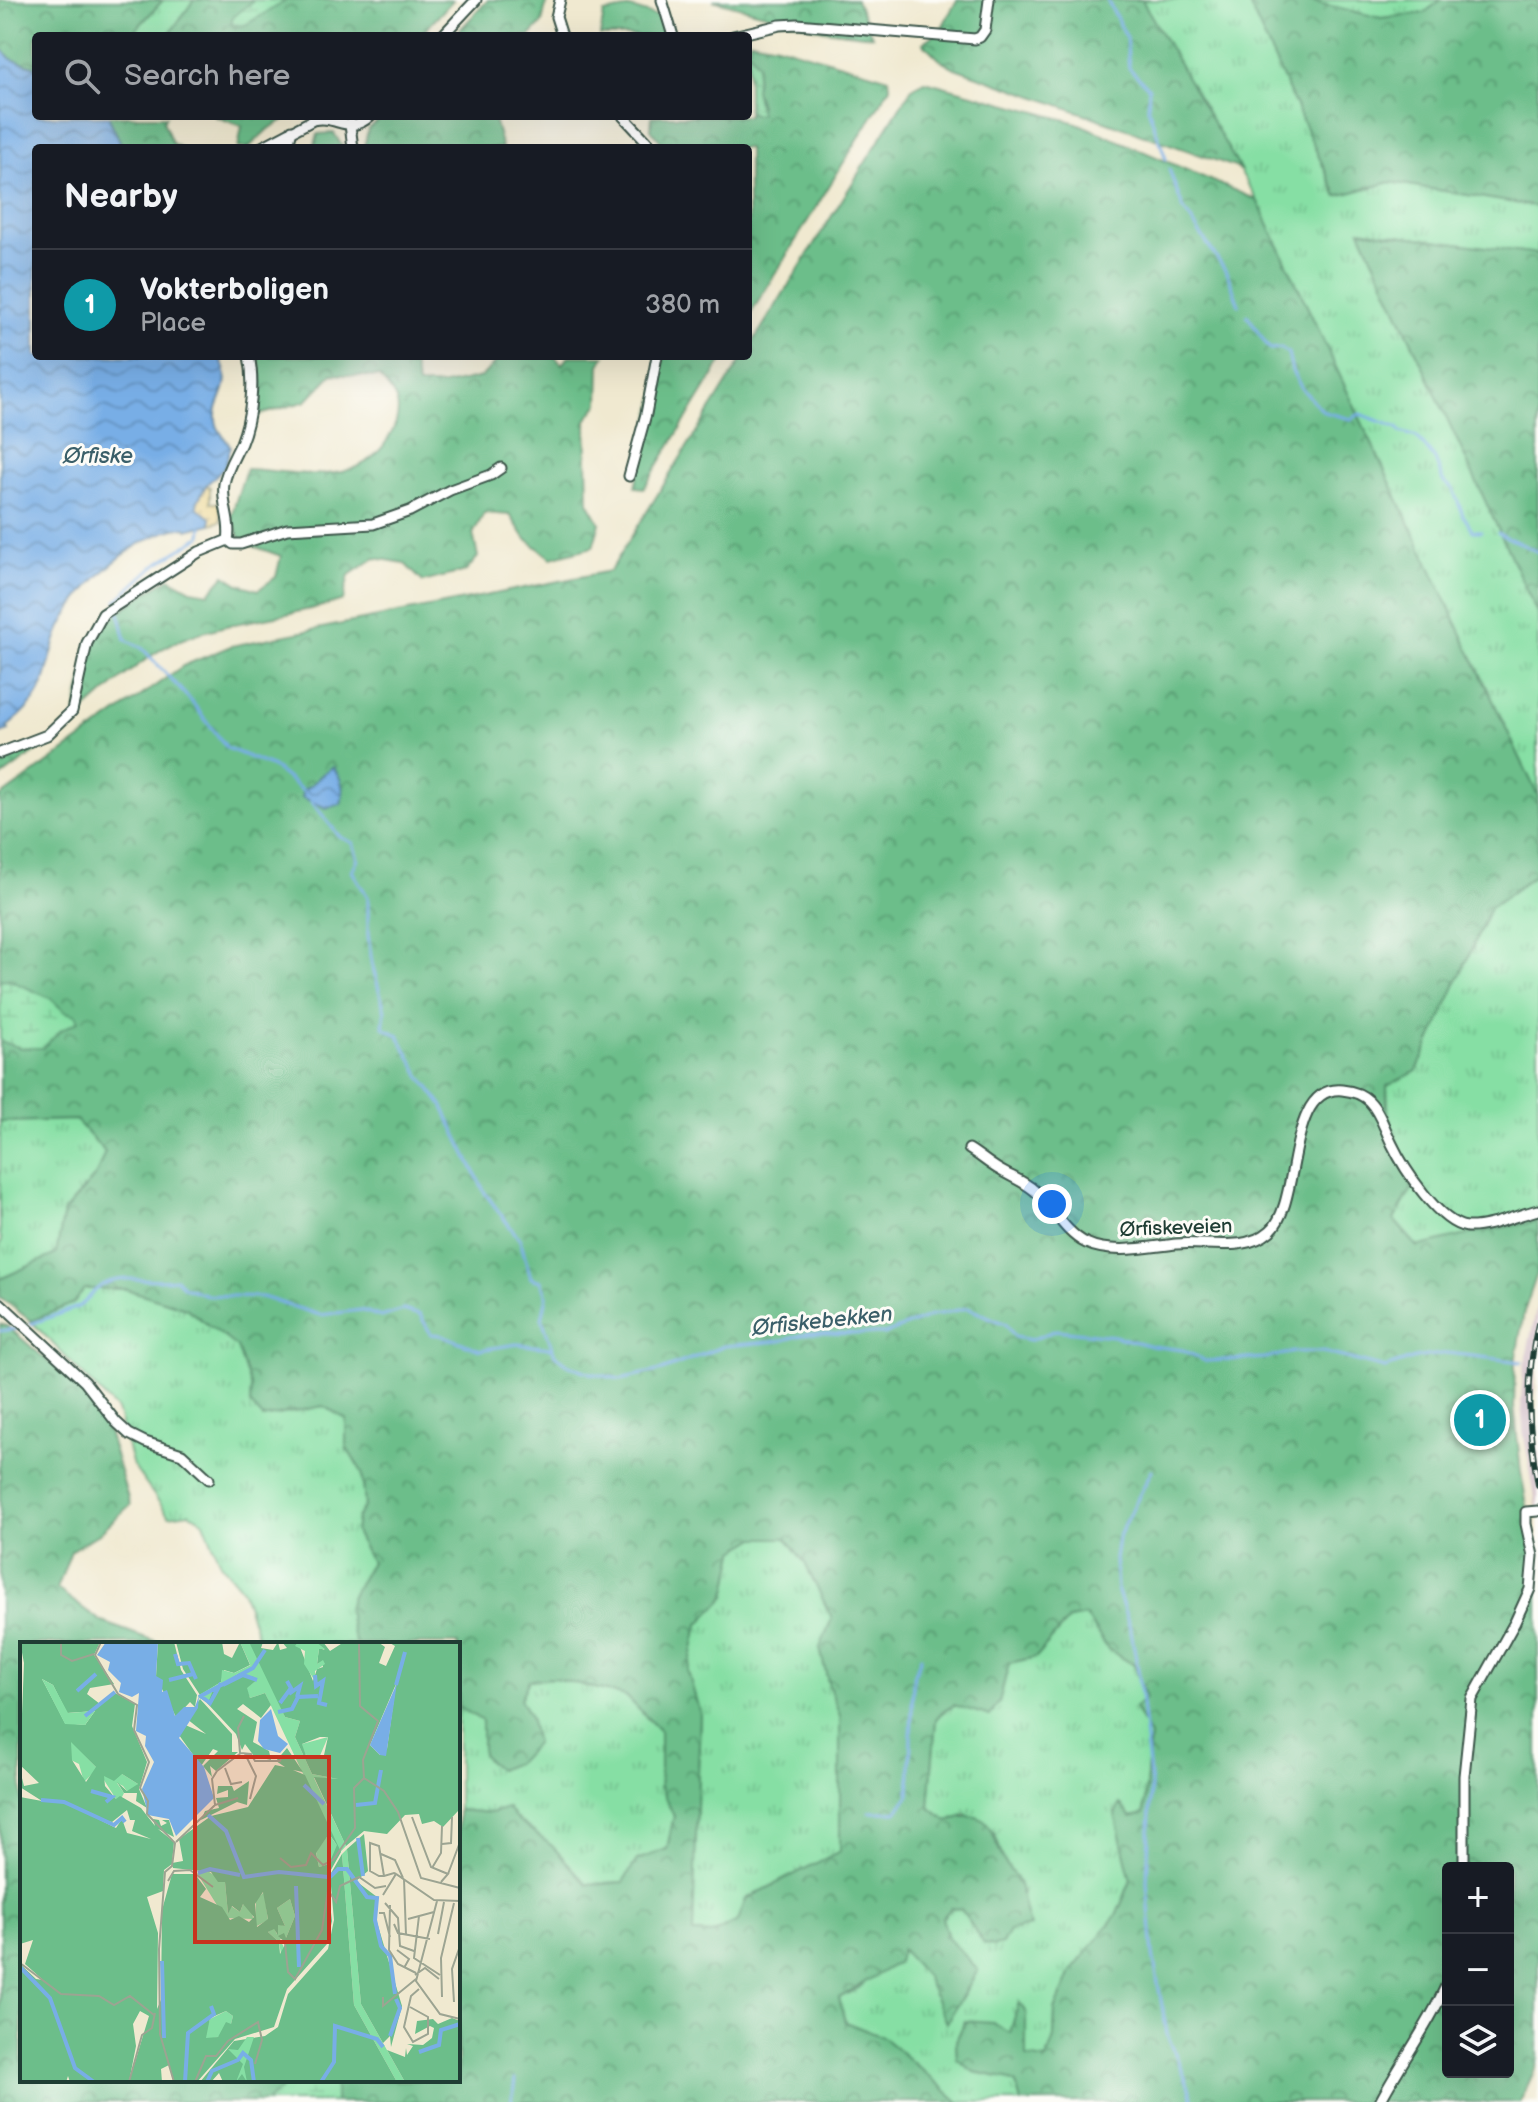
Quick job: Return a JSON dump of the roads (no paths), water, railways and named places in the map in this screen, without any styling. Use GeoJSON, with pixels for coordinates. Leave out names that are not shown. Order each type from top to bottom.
{"type":"FeatureCollection","features":[{"type":"Feature","properties":{"kind":"street"},"geometry":{"type":"LineString","coordinates":[[446,32],[476,0]]}},
{"type":"Feature","properties":{"kind":"street"},"geometry":{"type":"LineString","coordinates":[[560,0],[556,17],[561,32]]}},
{"type":"Feature","properties":{"kind":"street"},"geometry":{"type":"LineString","coordinates":[[662,0],[672,32]]}},
{"type":"Feature","properties":{"kind":"street"},"geometry":{"type":"LineString","coordinates":[[750,32],[797,24],[975,39],[985,30],[989,0]]}},
{"type":"Feature","properties":{"kind":"street"},"geometry":{"type":"LineString","coordinates":[[267,144],[316,120]]}},
{"type":"Feature","properties":{"kind":"street"},"geometry":{"type":"LineString","coordinates":[[329,120],[358,125],[365,120]]}},
{"type":"Feature","properties":{"kind":"street"},"geometry":{"type":"LineString","coordinates":[[627,120],[649,144]]}},
{"type":"Feature","properties":{"kind":"street"},"geometry":{"type":"LineString","coordinates":[[350,125],[352,144]]}},
{"type":"Feature","properties":{"kind":"street"},"geometry":{"type":"LineString","coordinates":[[288,144],[292,130]]}},
{"type":"Feature","properties":{"kind":"street"},"geometry":{"type":"LineString","coordinates":[[0,753],[47,735],[72,711],[87,643],[103,614],[199,552],[223,542],[230,532],[224,484],[245,433],[250,397],[249,360]]}},
{"type":"Feature","properties":{"kind":"street"},"geometry":{"type":"LineString","coordinates":[[629,476],[656,360]]}},
{"type":"Feature","properties":{"kind":"street"},"geometry":{"type":"LineString","coordinates":[[223,542],[241,544],[287,529],[373,524],[491,475],[501,468]]}},
{"type":"Feature","properties":{"kind":"street","name":"Ørfiskeveien"},"geometry":{"type":"LineString","coordinates":[[969,1149],[1028,1185],[1084,1242],[1100,1247],[1142,1248],[1242,1242],[1270,1231],[1287,1201],[1303,1124],[1313,1102],[1329,1091],[1338,1090],[1356,1092],[1370,1101],[1404,1167],[1447,1218],[1465,1227],[1538,1210]]}},
{"type":"Feature","properties":{"kind":"street"},"geometry":{"type":"LineString","coordinates":[[0,1303],[85,1382],[129,1434],[182,1454],[209,1479]]}},
{"type":"Feature","properties":{"kind":"street"},"geometry":{"type":"LineString","coordinates":[[1464,1862],[1464,1776],[1472,1699],[1530,1589],[1533,1556],[1526,1512],[1538,1511]]}},
{"type":"Feature","properties":{"kind":"street"},"geometry":{"type":"LineString","coordinates":[[1380,2102],[1442,1995]]}},
{"type":"Feature","properties":{"kind":"water","name":"Ørfiske"},"geometry":{"type":"Polygon","coordinates":[[[0,47],[11,59],[32,66],[32,120],[110,120],[121,144],[32,144],[32,360],[221,360],[226,378],[217,408],[217,425],[231,447],[224,468],[206,485],[197,503],[198,508],[211,518],[211,524],[167,531],[149,539],[130,550],[97,578],[82,594],[61,627],[37,696],[7,727],[9,730],[0,733],[0,47]]]}},
{"type":"Feature","properties":{"kind":"water"},"geometry":{"type":"Polygon","coordinates":[[[333,767],[342,784],[341,804],[326,808],[301,797],[303,790],[333,767]]]}},
{"type":"Feature","properties":{"kind":"waterway"},"geometry":{"type":"LineString","coordinates":[[1107,0],[1126,36],[1129,68],[1149,88],[1148,108],[1166,159]]}},
{"type":"Feature","properties":{"kind":"waterway"},"geometry":{"type":"LineString","coordinates":[[1169,169],[1183,208],[1227,273],[1239,305]]}},
{"type":"Feature","properties":{"kind":"waterway"},"geometry":{"type":"LineString","coordinates":[[1247,315],[1270,349],[1281,348],[1288,353],[1292,371],[1302,389],[1324,412],[1351,419],[1360,414],[1417,437],[1435,459],[1443,481],[1453,489],[1473,531],[1481,531]]}},
{"type":"Feature","properties":{"kind":"waterway","name":"Ørfiskebekken"},"geometry":{"type":"LineString","coordinates":[[117,600],[154,566],[201,536],[202,527]]}},
{"type":"Feature","properties":{"kind":"waterway"},"geometry":{"type":"LineString","coordinates":[[1498,533],[1538,552]]}},
{"type":"Feature","properties":{"kind":"waterway","name":"Ørfiskebekken"},"geometry":{"type":"LineString","coordinates":[[118,608],[126,640],[142,648],[191,701],[227,748],[273,767],[304,792]]}},
{"type":"Feature","properties":{"kind":"waterway","name":"Ørfiskebekken"},"geometry":{"type":"LineString","coordinates":[[311,801],[340,837],[353,843],[358,859],[352,871],[368,897],[368,935],[372,964],[385,1011],[383,1027],[398,1035],[421,1077],[442,1105],[485,1193],[520,1240],[531,1278],[541,1281],[547,1296],[542,1319],[555,1355],[569,1365],[620,1379],[662,1370],[724,1346],[780,1341],[809,1333],[885,1334],[931,1316],[967,1308],[1006,1324],[1015,1337],[1031,1340],[1056,1330],[1114,1336],[1151,1346],[1183,1350],[1205,1361],[1323,1352],[1385,1368],[1415,1358],[1448,1353],[1522,1362]]}},
{"type":"Feature","properties":{"kind":"waterway"},"geometry":{"type":"LineString","coordinates":[[31,1324],[78,1307],[106,1283],[122,1279],[176,1279],[184,1287],[207,1295],[262,1297],[320,1315],[361,1310],[381,1317],[403,1310],[420,1315],[431,1334],[442,1335],[480,1350],[517,1344],[550,1348]]}},
{"type":"Feature","properties":{"kind":"waterway"},"geometry":{"type":"LineString","coordinates":[[0,1331],[21,1328]]}},
{"type":"Feature","properties":{"kind":"waterway"},"geometry":{"type":"LineString","coordinates":[[1152,1470],[1118,1538],[1115,1559],[1117,1589],[1131,1631],[1139,1676],[1151,1784],[1147,1882],[1153,1955],[1167,2034],[1193,2102]]}},
{"type":"Feature","properties":{"kind":"waterway"},"geometry":{"type":"LineString","coordinates":[[869,1812],[896,1812],[909,1795],[913,1680],[921,1656]]}},
{"type":"Feature","properties":{"kind":"waterway"},"geometry":{"type":"LineString","coordinates":[[512,2102],[515,2079]]}},
{"type":"Feature","properties":{"kind":"railway"},"geometry":{"type":"LineString","coordinates":[[1538,1324],[1531,1365],[1529,1405],[1538,1485]]}},
{"type":"Feature","properties":{"kind":"place","name":"Vokterboligen"},"geometry":{"type":"Point","coordinates":[1480,1420]}}]}
